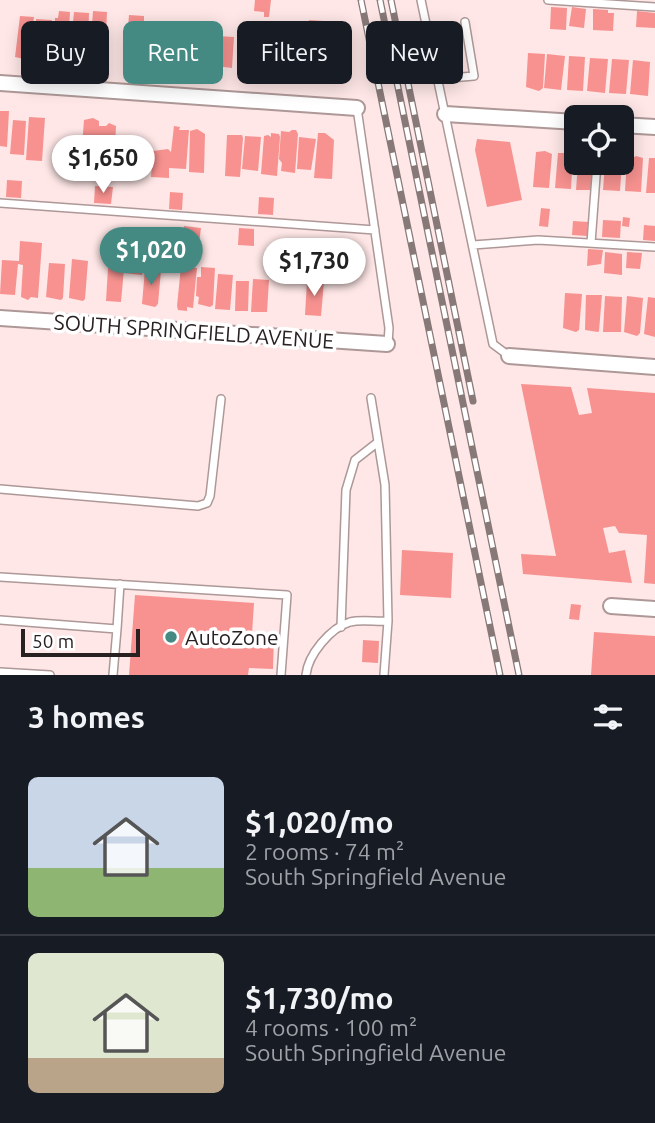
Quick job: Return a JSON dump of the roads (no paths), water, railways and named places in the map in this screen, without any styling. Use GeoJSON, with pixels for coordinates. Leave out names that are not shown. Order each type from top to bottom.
{"type":"FeatureCollection","features":[{"type":"Feature","properties":{"kind":"street"},"geometry":{"type":"LineString","coordinates":[[0,83],[358,108]]}},
{"type":"Feature","properties":{"kind":"street"},"geometry":{"type":"LineString","coordinates":[[445,114],[564,121]]}},
{"type":"Feature","properties":{"kind":"street"},"geometry":{"type":"LineString","coordinates":[[634,126],[655,127]]}},
{"type":"Feature","properties":{"kind":"street","name":"SOUTH SPRINGFIELD AVENUE"},"geometry":{"type":"LineString","coordinates":[[0,318],[387,344]]}},
{"type":"Feature","properties":{"kind":"street"},"geometry":{"type":"LineString","coordinates":[[509,356],[655,366]]}},
{"type":"Feature","properties":{"kind":"street"},"geometry":{"type":"LineString","coordinates":[[611,606],[655,609]]}},
{"type":"Feature","properties":{"kind":"lane"},"geometry":{"type":"LineString","coordinates":[[421,0],[426,21]]}},
{"type":"Feature","properties":{"kind":"lane"},"geometry":{"type":"LineString","coordinates":[[548,0],[655,7]]}},
{"type":"Feature","properties":{"kind":"lane"},"geometry":{"type":"LineString","coordinates":[[463,77],[474,76],[465,22]]}},
{"type":"Feature","properties":{"kind":"lane"},"geometry":{"type":"LineString","coordinates":[[439,84],[493,344],[509,356]]}},
{"type":"Feature","properties":{"kind":"lane"},"geometry":{"type":"LineString","coordinates":[[358,108],[389,328],[387,344]]}},
{"type":"Feature","properties":{"kind":"lane"},"geometry":{"type":"LineString","coordinates":[[591,243],[596,175]]}},
{"type":"Feature","properties":{"kind":"lane"},"geometry":{"type":"LineString","coordinates":[[0,203],[375,230]]}},
{"type":"Feature","properties":{"kind":"lane"},"geometry":{"type":"LineString","coordinates":[[472,245],[538,240],[655,247]]}},
{"type":"Feature","properties":{"kind":"lane"},"geometry":{"type":"LineString","coordinates":[[371,398],[385,485],[388,621],[384,675]]}},
{"type":"Feature","properties":{"kind":"lane"},"geometry":{"type":"LineString","coordinates":[[0,489],[198,506],[207,503],[211,496],[220,400]]}},
{"type":"Feature","properties":{"kind":"lane"},"geometry":{"type":"LineString","coordinates":[[341,627],[346,490],[355,460],[378,442]]}},
{"type":"Feature","properties":{"kind":"lane"},"geometry":{"type":"LineString","coordinates":[[0,577],[287,595],[281,675]]}},
{"type":"Feature","properties":{"kind":"lane"},"geometry":{"type":"LineString","coordinates":[[113,675],[120,584]]}},
{"type":"Feature","properties":{"kind":"lane"},"geometry":{"type":"LineString","coordinates":[[0,620],[117,629]]}},
{"type":"Feature","properties":{"kind":"lane"},"geometry":{"type":"LineString","coordinates":[[306,675],[307,664],[323,639],[341,627],[349,622],[388,621]]}},
{"type":"Feature","properties":{"kind":"lane"},"geometry":{"type":"LineString","coordinates":[[0,672],[50,675]]}},
{"type":"Feature","properties":{"kind":"railway"},"geometry":{"type":"LineString","coordinates":[[361,0],[500,675]]}},
{"type":"Feature","properties":{"kind":"railway"},"geometry":{"type":"LineString","coordinates":[[380,0],[519,675]]}},
{"type":"Feature","properties":{"kind":"railway"},"geometry":{"type":"LineString","coordinates":[[391,0],[473,401]]}},
{"type":"Feature","properties":{"kind":"place","name":"AutoZone"},"geometry":{"type":"Point","coordinates":[171,637]}}]}
